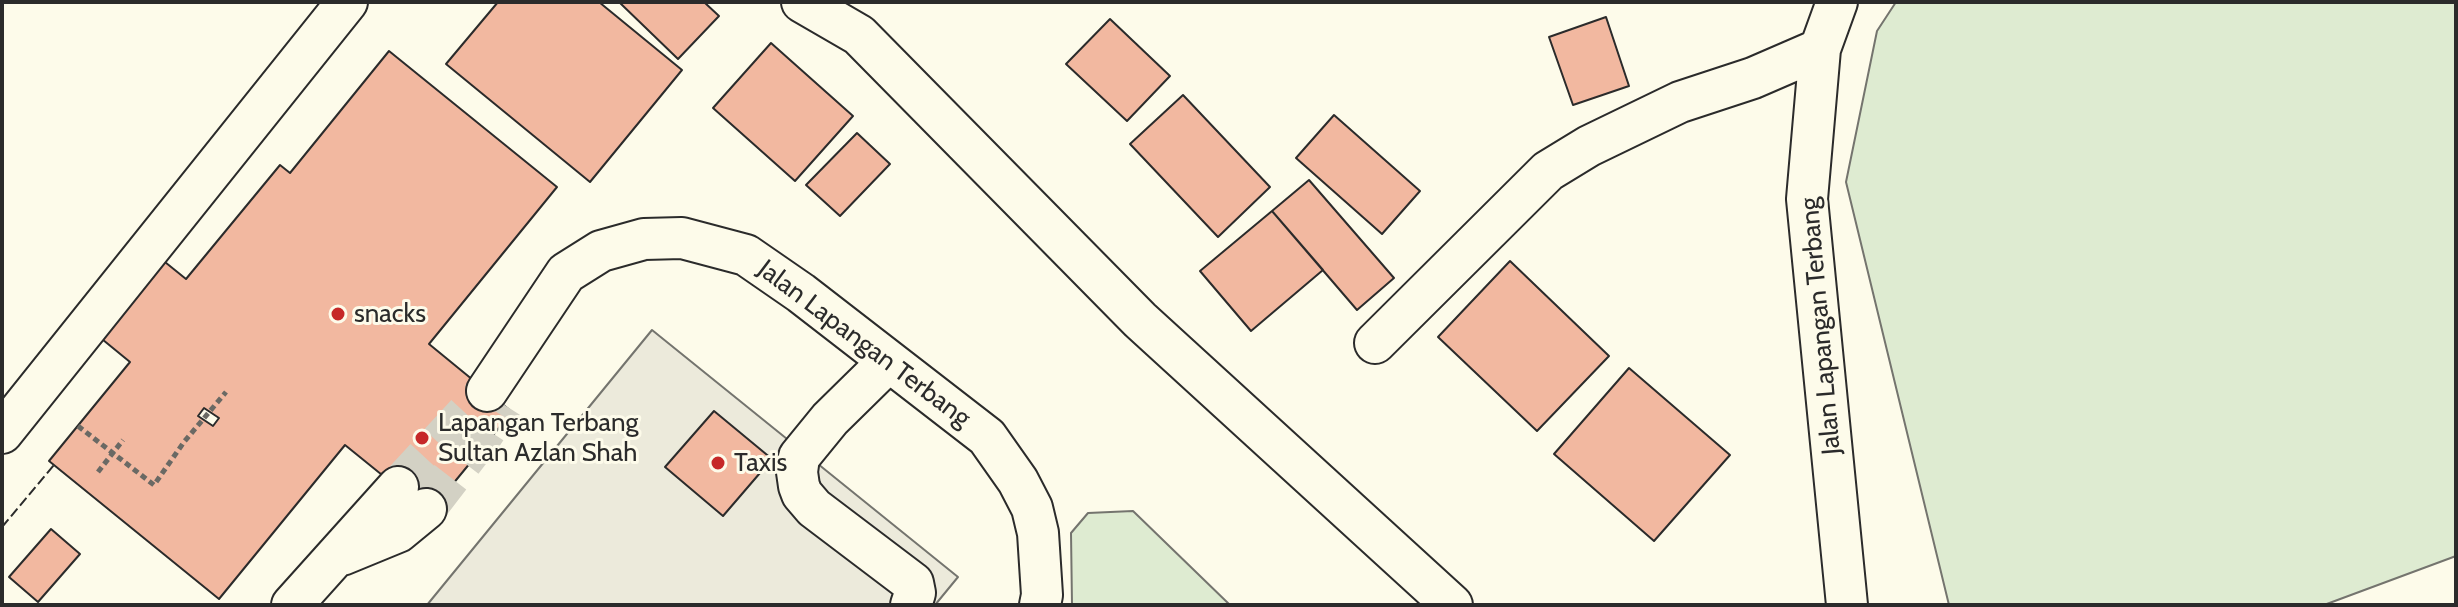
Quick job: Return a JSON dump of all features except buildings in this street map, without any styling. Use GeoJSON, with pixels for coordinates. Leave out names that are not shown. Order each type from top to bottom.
{"type":"FeatureCollection","features":[{"type":"Feature","properties":{"kind":"street"},"geometry":{"type":"LineString","coordinates":[[2,433],[347,2]]}},
{"type":"Feature","properties":{"kind":"street"},"geometry":{"type":"LineString","coordinates":[[802,2],[855,18],[1140,320],[1452,605]]}},
{"type":"Feature","properties":{"kind":"street","name":"Jalan Lapangan Terbang"},"geometry":{"type":"LineString","coordinates":[[1837,2],[1820,49],[1807,199],[1847,605]]}},
{"type":"Feature","properties":{"kind":"street"},"geometry":{"type":"LineString","coordinates":[[1375,343],[1548,171],[1589,146],[1680,102],[1753,78],[1820,49]]}},
{"type":"Feature","properties":{"kind":"street","name":"Jalan Lapangan Terbang"},"geometry":{"type":"LineString","coordinates":[[495,397],[510,357],[566,273],[601,251],[644,239],[682,238],[746,255],[987,437],[1018,481],[1032,508],[1038,533],[1040,605]]}},
{"type":"Feature","properties":{"kind":"street"},"geometry":{"type":"LineString","coordinates":[[888,362],[830,419],[799,457],[797,472],[802,494],[814,508],[913,583],[915,593],[911,605]]}},
{"type":"Feature","properties":{"kind":"street"},"geometry":{"type":"LineString","coordinates":[[292,605],[331,560],[412,498]]}},
{"type":"Feature","properties":{"kind":"path"},"geometry":{"type":"LineString","coordinates":[[78,426],[154,485],[184,442],[226,392]]}},
{"type":"Feature","properties":{"kind":"path"},"geometry":{"type":"LineString","coordinates":[[98,472],[123,440]]}},
{"type":"Feature","properties":{"kind":"green space"},"geometry":{"type":"Polygon","coordinates":[[[1896,2],[2456,2],[2456,556],[2324,605],[1949,605],[1846,182],[1877,31],[1896,2]]]}},
{"type":"Feature","properties":{"kind":"green space"},"geometry":{"type":"Polygon","coordinates":[[[1133,511],[1230,605],[1072,605],[1071,533],[1088,513],[1133,511]]]}},
{"type":"Feature","properties":{"kind":"shaded area"},"geometry":{"type":"Polygon","coordinates":[[[652,330],[958,577],[935,605],[427,605],[652,330]]]}},
{"type":"Feature","properties":{"kind":"tunnel"},"geometry":{"type":"LineString","coordinates":[[398,487],[487,391]]}},
{"type":"Feature","properties":{"kind":"tunnel"},"geometry":{"type":"LineString","coordinates":[[426,509],[503,404]]}},
{"type":"Feature","properties":{"kind":"fence"},"geometry":{"type":"LineString","coordinates":[[2,527],[54,465]]}},
{"type":"Feature","properties":{"kind":"place","name":"snacks"},"geometry":{"type":"Point","coordinates":[338,314]}},
{"type":"Feature","properties":{"kind":"place","name":"Lapangan Terbang Sultan Azlan Shah"},"geometry":{"type":"Point","coordinates":[422,438]}},
{"type":"Feature","properties":{"kind":"place","name":"Taxis"},"geometry":{"type":"Point","coordinates":[718,463]}}]}
